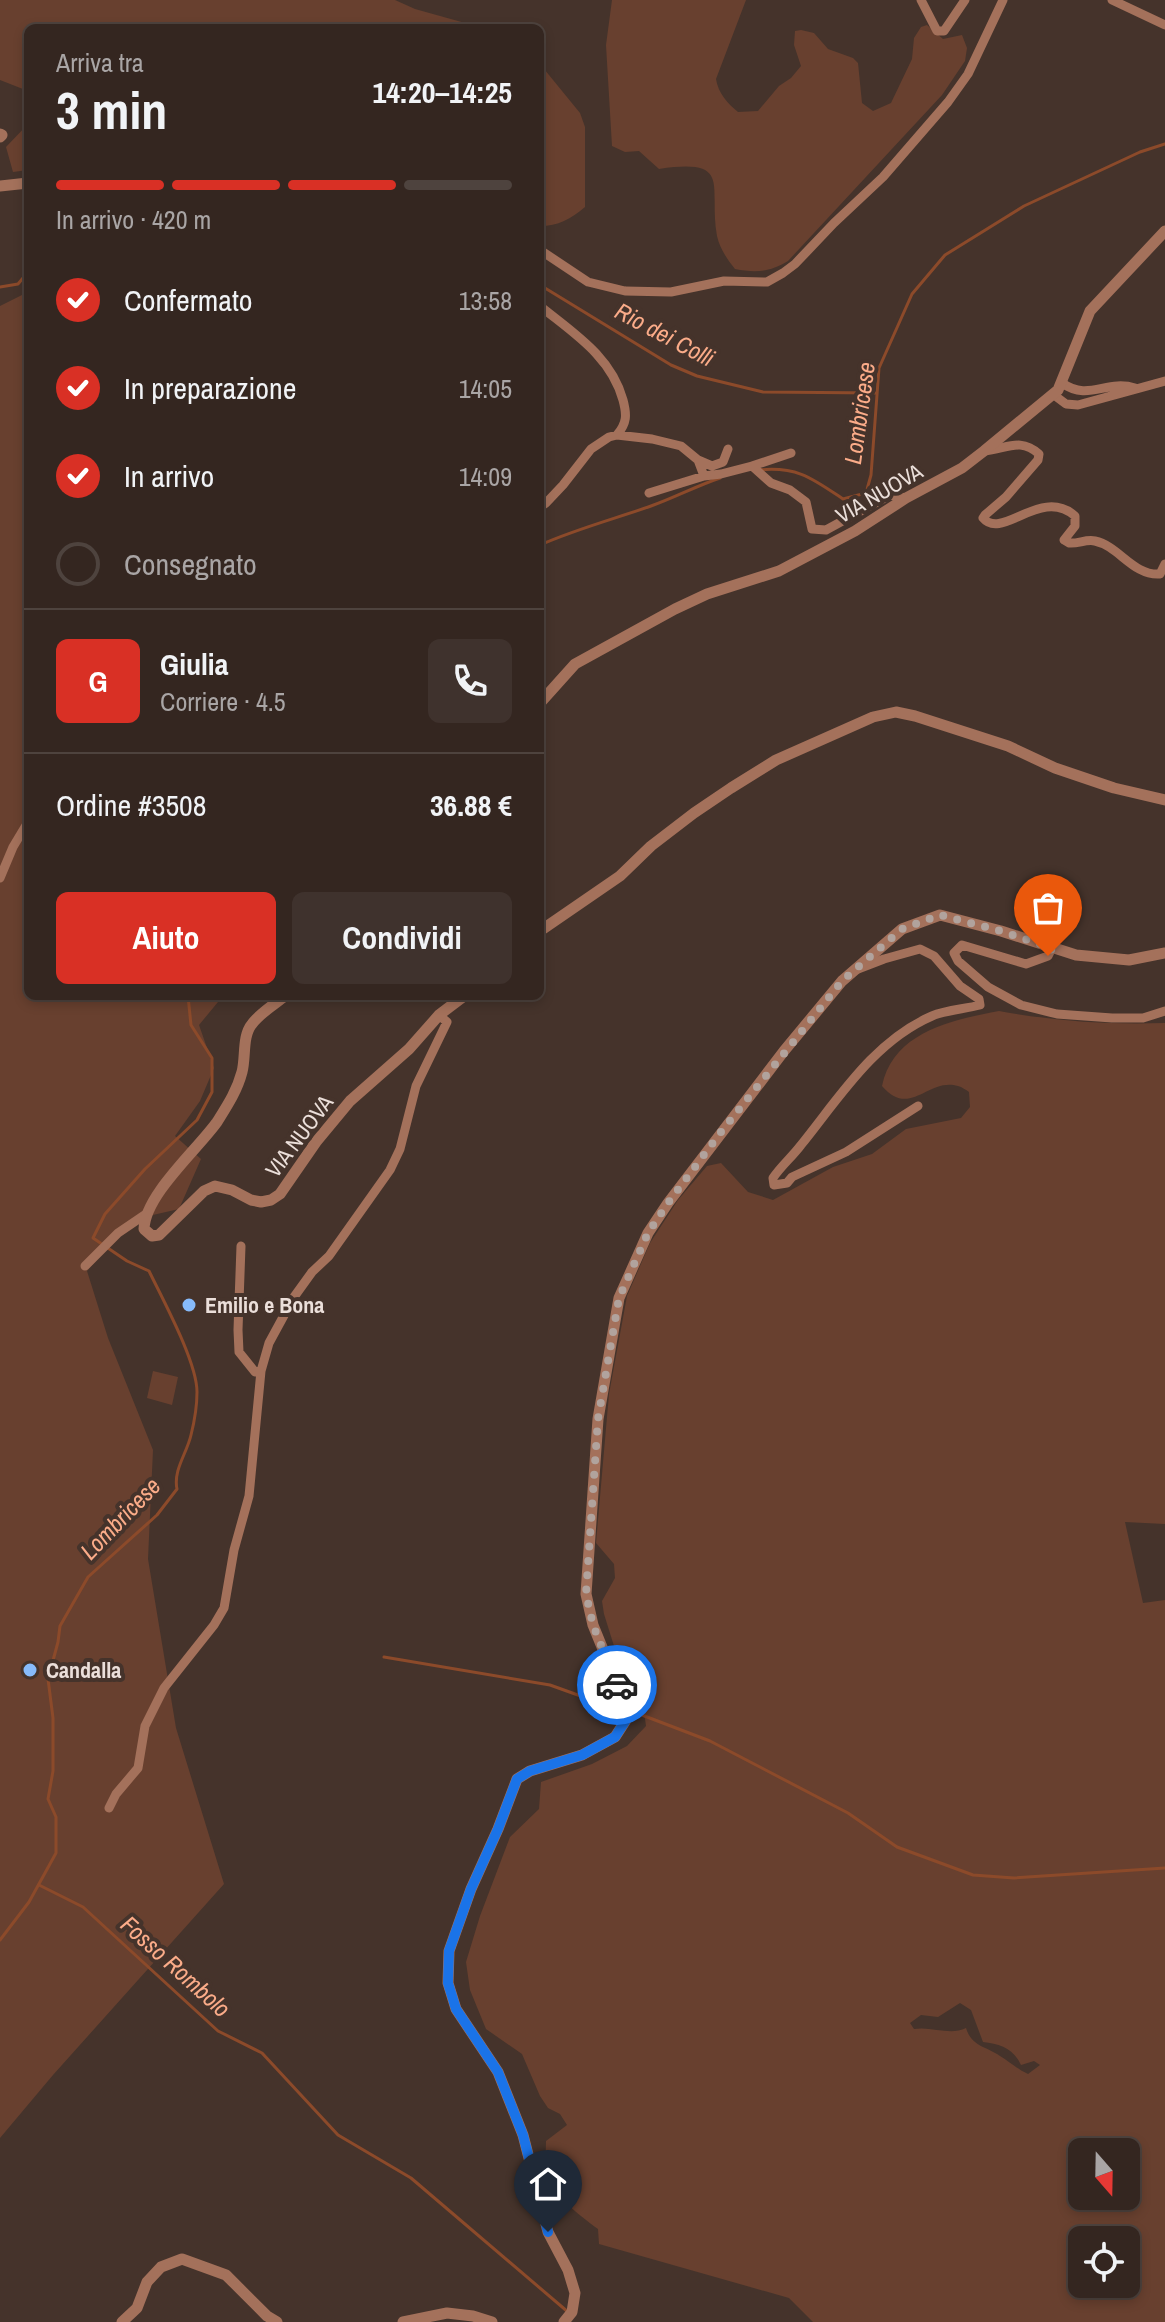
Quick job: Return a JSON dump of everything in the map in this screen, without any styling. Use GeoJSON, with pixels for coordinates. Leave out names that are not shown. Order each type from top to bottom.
{"type":"FeatureCollection","features":[{"type":"Feature","properties":{"kind":"street"},"geometry":{"type":"LineString","coordinates":[[921,0],[937,31],[944,31],[965,0]]}},
{"type":"Feature","properties":{"kind":"street"},"geometry":{"type":"LineString","coordinates":[[544,253],[588,282],[625,291],[671,292],[724,281],[767,282],[795,264],[883,177],[948,102],[968,74],[1003,0]]}},
{"type":"Feature","properties":{"kind":"street"},"geometry":{"type":"LineString","coordinates":[[1112,0],[1165,25]]}},
{"type":"Feature","properties":{"kind":"street"},"geometry":{"type":"LineString","coordinates":[[0,186],[24,183]]}},
{"type":"Feature","properties":{"kind":"street","name":"VIA NUOVA"},"geometry":{"type":"LineString","coordinates":[[544,698],[575,664],[675,609],[707,594],[779,571],[855,531],[906,498],[962,468],[1054,395],[1062,383],[1090,311],[1165,231]]}},
{"type":"Feature","properties":{"kind":"street"},"geometry":{"type":"LineString","coordinates":[[544,309],[593,349],[617,382],[626,414],[624,426],[617,435]]}},
{"type":"Feature","properties":{"kind":"street"},"geometry":{"type":"LineString","coordinates":[[1054,395],[1066,404],[1078,405],[1165,381]]}},
{"type":"Feature","properties":{"kind":"street"},"geometry":{"type":"LineString","coordinates":[[1062,383],[1079,391],[1096,391],[1116,384],[1137,388]]}},
{"type":"Feature","properties":{"kind":"street"},"geometry":{"type":"LineString","coordinates":[[544,504],[591,449],[609,437],[617,435],[669,442],[712,466],[723,462],[728,449]]}},
{"type":"Feature","properties":{"kind":"street"},"geometry":{"type":"LineString","coordinates":[[984,451],[1018,444],[1030,447],[1039,454],[1038,460],[1006,497],[985,515],[983,518],[988,523],[1007,521],[1038,508],[1059,506],[1075,516],[1075,526],[1064,540],[1069,543],[1098,541],[1141,571],[1153,574],[1160,574],[1165,564]]}},
{"type":"Feature","properties":{"kind":"street"},"geometry":{"type":"LineString","coordinates":[[649,493],[791,453]]}},
{"type":"Feature","properties":{"kind":"street"},"geometry":{"type":"LineString","coordinates":[[698,460],[704,476]]}},
{"type":"Feature","properties":{"kind":"street"},"geometry":{"type":"LineString","coordinates":[[752,466],[771,483],[790,490],[806,502],[812,529],[826,530],[890,495],[906,498]]}},
{"type":"Feature","properties":{"kind":"street"},"geometry":{"type":"LineString","coordinates":[[544,928],[620,876],[651,846],[694,813],[776,760],[873,717],[896,712],[1008,746],[1055,768],[1114,788],[1165,800]]}},
{"type":"Feature","properties":{"kind":"street"},"geometry":{"type":"LineString","coordinates":[[0,878],[24,829]]}},
{"type":"Feature","properties":{"kind":"street"},"geometry":{"type":"LineString","coordinates":[[564,2322],[572,2312],[575,2293],[568,2270],[548,2232],[523,2135],[498,2072],[456,2009],[448,1983],[449,1951],[517,1779],[530,1771],[582,1755],[615,1737],[626,1720],[624,1701],[593,1625],[586,1594],[598,1419],[619,1298],[648,1233],[668,1203],[784,1051],[848,974],[902,929],[940,915],[1076,955],[1129,960],[1165,953]]}},
{"type":"Feature","properties":{"kind":"street"},"geometry":{"type":"LineString","coordinates":[[1052,948],[1048,956],[1026,964],[962,945],[954,953],[958,961],[998,995],[1021,1005],[1057,1014],[1112,1018],[1143,1018],[1165,1011]]}},
{"type":"Feature","properties":{"kind":"street"},"geometry":{"type":"LineString","coordinates":[[848,974],[920,949],[934,956],[960,986],[979,999],[980,1005],[934,1015],[883,1049],[843,1090],[799,1149],[780,1167],[773,1178],[774,1185],[787,1183],[792,1177],[846,1152],[918,1106]]}},
{"type":"Feature","properties":{"kind":"street"},"geometry":{"type":"LineString","coordinates":[[85,1266],[118,1233],[146,1214],[167,1182],[206,1137],[232,1099],[242,1072],[246,1037],[252,1022],[280,1000]]}},
{"type":"Feature","properties":{"kind":"street","name":"VIA NUOVA"},"geometry":{"type":"LineString","coordinates":[[146,1214],[144,1229],[152,1236],[159,1235],[204,1191],[215,1186],[261,1202],[280,1194],[316,1142],[350,1101],[409,1049],[439,1015],[459,1000]]}},
{"type":"Feature","properties":{"kind":"street"},"geometry":{"type":"LineString","coordinates":[[109,1808],[116,1794],[138,1768],[145,1726],[164,1688],[224,1608],[234,1550],[249,1496],[261,1371],[269,1343],[294,1297],[312,1272],[329,1256],[390,1170],[400,1149],[416,1086],[447,1022],[439,1015]]}},
{"type":"Feature","properties":{"kind":"street"},"geometry":{"type":"LineString","coordinates":[[241,1246],[239,1352],[255,1372],[261,1371]]}},
{"type":"Feature","properties":{"kind":"street"},"geometry":{"type":"LineString","coordinates":[[122,2322],[137,2308],[147,2282],[161,2267],[182,2259],[226,2275],[277,2322]]}},
{"type":"Feature","properties":{"kind":"street"},"geometry":{"type":"LineString","coordinates":[[403,2322],[447,2313],[492,2322]]}},
{"type":"Feature","properties":{"kind":"shaded area"},"geometry":{"type":"Polygon","coordinates":[[[0,0],[395,0],[469,24],[24,24],[24,89],[0,80],[0,0]]]}},
{"type":"Feature","properties":{"kind":"shaded area"},"geometry":{"type":"Polygon","coordinates":[[[612,0],[746,0],[716,79],[724,98],[738,112],[758,111],[801,66],[794,45],[795,31],[814,33],[828,49],[853,58],[858,63],[862,103],[873,111],[891,103],[912,59],[914,38],[921,27],[927,25],[943,39],[962,35],[967,48],[965,61],[942,95],[788,261],[763,271],[735,269],[718,241],[713,180],[708,172],[683,167],[659,169],[639,151],[625,152],[612,146],[606,45],[612,0]]]}},
{"type":"Feature","properties":{"kind":"shaded area"},"geometry":{"type":"Polygon","coordinates":[[[544,69],[580,113],[585,127],[585,207],[553,225],[544,226],[544,69]]]}},
{"type":"Feature","properties":{"kind":"shaded area"},"geometry":{"type":"Polygon","coordinates":[[[24,128],[24,171],[13,172],[6,147],[24,128]]]}},
{"type":"Feature","properties":{"kind":"shaded area"},"geometry":{"type":"Polygon","coordinates":[[[24,294],[24,1000],[218,1002],[199,1025],[214,1068],[200,1101],[175,1136],[201,1159],[179,1209],[131,1220],[87,1271],[108,1338],[153,1450],[148,1559],[176,1728],[224,1884],[0,2138],[0,306],[24,294]]]}},
{"type":"Feature","properties":{"kind":"shaded area"},"geometry":{"type":"Polygon","coordinates":[[[999,1011],[1082,1022],[1165,1023],[1165,1524],[1125,1522],[1143,1603],[1165,1600],[1165,2322],[813,2322],[789,2298],[599,2244],[598,2229],[559,2195],[549,2177],[546,2141],[567,2125],[540,2096],[522,2054],[486,2029],[470,1990],[466,1962],[480,1916],[510,1837],[539,1809],[541,1782],[592,1764],[627,1746],[646,1726],[644,1712],[624,1678],[604,1614],[602,1601],[615,1578],[614,1564],[596,1543],[609,1394],[627,1296],[650,1243],[678,1200],[707,1166],[721,1163],[748,1192],[773,1200],[833,1167],[872,1154],[906,1129],[961,1118],[970,1107],[969,1092],[959,1086],[937,1087],[901,1099],[882,1086],[888,1068],[911,1041],[944,1024],[999,1011]],[[960,2003],[938,2017],[921,2015],[910,2023],[914,2029],[954,2031],[966,2028],[976,2043],[1028,2074],[1040,2065],[1034,2061],[1021,2065],[1005,2048],[983,2042],[971,2010],[960,2003]]]}},
{"type":"Feature","properties":{"kind":"shaded area"},"geometry":{"type":"Polygon","coordinates":[[[153,1371],[178,1377],[172,1405],[147,1398],[153,1371]]]}},
{"type":"Feature","properties":{"kind":"waterway","name":"Lombricese"},"geometry":{"type":"LineString","coordinates":[[758,470],[783,470],[804,475],[843,499],[866,493],[871,475],[879,368],[912,294],[945,255],[1024,206],[1140,152],[1165,144]]}},
{"type":"Feature","properties":{"kind":"waterway","name":"Rio dei Colli"},"geometry":{"type":"LineString","coordinates":[[0,287],[18,284],[24,277]]}},
{"type":"Feature","properties":{"kind":"waterway","name":"Rio dei Colli"},"geometry":{"type":"LineString","coordinates":[[544,287],[671,365],[697,376],[763,392],[877,393]]}},
{"type":"Feature","properties":{"kind":"waterway","name":"Lombricese"},"geometry":{"type":"LineString","coordinates":[[544,543],[660,503],[720,478]]}},
{"type":"Feature","properties":{"kind":"waterway","name":"Lombricese"},"geometry":{"type":"LineString","coordinates":[[0,1940],[29,1902],[56,1853],[56,1817],[48,1799],[53,1771],[53,1718],[48,1679],[60,1626],[88,1577],[157,1515],[177,1489],[179,1468],[193,1425],[196,1379],[178,1331],[149,1271],[127,1261],[93,1238],[105,1214],[145,1169],[197,1120],[212,1092],[212,1058],[191,1025],[188,1000]]}},
{"type":"Feature","properties":{"kind":"waterway"},"geometry":{"type":"LineString","coordinates":[[384,1657],[550,1685],[614,1708]]}},
{"type":"Feature","properties":{"kind":"waterway"},"geometry":{"type":"LineString","coordinates":[[634,1712],[710,1741],[848,1813],[897,1847],[973,1875],[1014,1878],[1165,1868]]}},
{"type":"Feature","properties":{"kind":"waterway","name":"Fosso Rombolo"},"geometry":{"type":"LineString","coordinates":[[39,1885],[83,1907],[218,2031],[262,2053],[338,2135],[411,2178],[568,2312]]}},
{"type":"Feature","properties":{"kind":"way so far"},"geometry":{"type":"LineString","coordinates":[[617,1685],[593,1625],[586,1594],[598,1419],[619,1298],[648,1233],[721,1132],[842,981],[902,929],[940,915],[1052,948],[1048,956]]}},
{"type":"Feature","properties":{"kind":"place","name":"Emilio e Bona"},"geometry":{"type":"Point","coordinates":[189,1305]}},
{"type":"Feature","properties":{"kind":"place","name":"Candalla"},"geometry":{"type":"Point","coordinates":[30,1670]}},
{"type":"Feature","properties":{"kind":"route"},"geometry":{"type":"LineString","coordinates":[[548,2232],[523,2135],[498,2072],[456,2009],[448,1983],[449,1951],[517,1779],[530,1771],[582,1755],[615,1737],[626,1720],[624,1701],[617,1685]]}}]}
